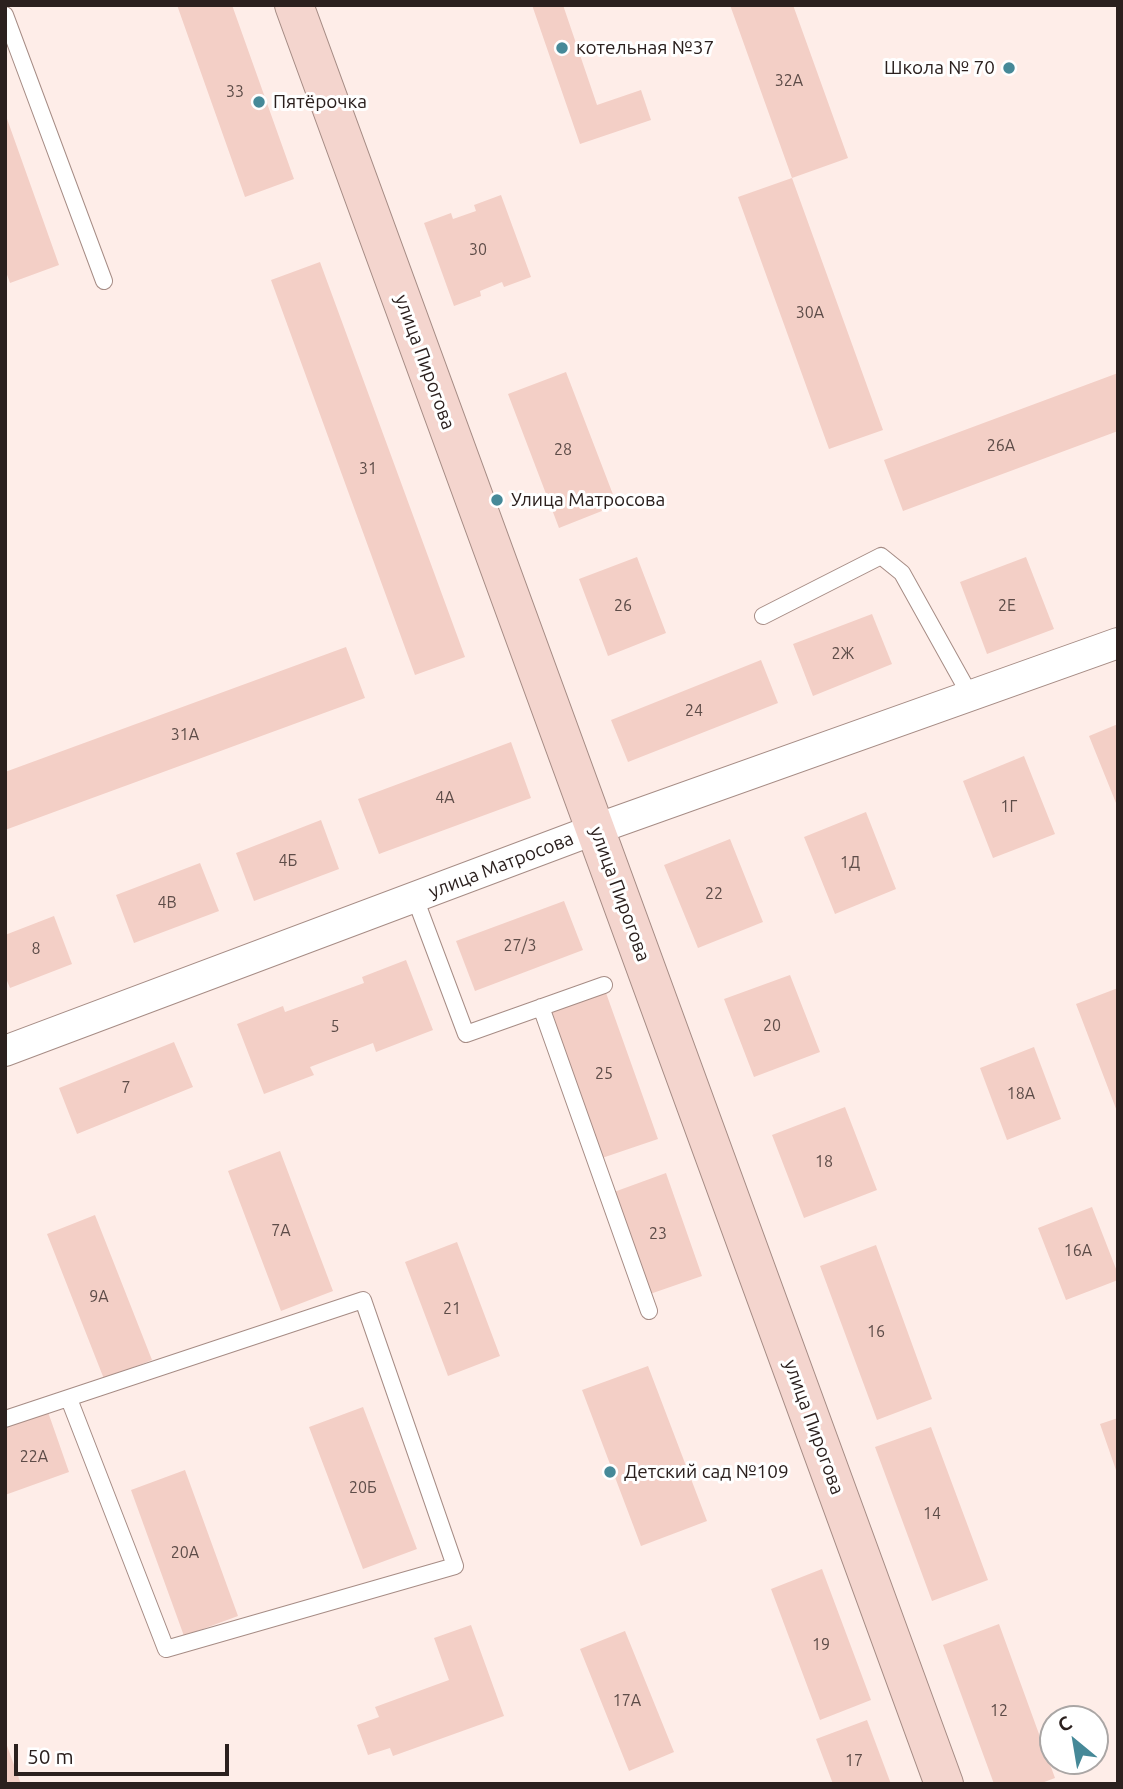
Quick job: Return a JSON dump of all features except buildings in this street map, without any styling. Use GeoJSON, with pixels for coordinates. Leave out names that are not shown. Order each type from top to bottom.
{"type":"FeatureCollection","features":[{"type":"Feature","properties":{"kind":"street","name":"улица Пирогова"},"geometry":{"type":"LineString","coordinates":[[294,5],[944,1784]]}},
{"type":"Feature","properties":{"kind":"street","name":"улица Матросова"},"geometry":{"type":"LineString","coordinates":[[5,1051],[596,829],[1118,643]]}},
{"type":"Feature","properties":{"kind":"lane"},"geometry":{"type":"LineString","coordinates":[[5,15],[104,281]]}},
{"type":"Feature","properties":{"kind":"lane"},"geometry":{"type":"LineString","coordinates":[[763,616],[881,556],[902,573],[970,695]]}},
{"type":"Feature","properties":{"kind":"lane"},"geometry":{"type":"LineString","coordinates":[[415,898],[466,1034],[604,985]]}},
{"type":"Feature","properties":{"kind":"lane"},"geometry":{"type":"LineString","coordinates":[[541,1007],[649,1311]]}},
{"type":"Feature","properties":{"kind":"lane"},"geometry":{"type":"LineString","coordinates":[[5,1419],[363,1300],[454,1566],[166,1649],[69,1399]]}},
{"type":"Feature","properties":{"kind":"place","name":"котельная №37"},"geometry":{"type":"Point","coordinates":[562,48]}},
{"type":"Feature","properties":{"kind":"place","name":"Школа № 70"},"geometry":{"type":"Point","coordinates":[1009,68]}},
{"type":"Feature","properties":{"kind":"place","name":"Пятёрочка"},"geometry":{"type":"Point","coordinates":[259,102]}},
{"type":"Feature","properties":{"kind":"place","name":"Улица Матросова"},"geometry":{"type":"Point","coordinates":[497,500]}},
{"type":"Feature","properties":{"kind":"place","name":"Детский сад №109"},"geometry":{"type":"Point","coordinates":[610,1472]}}]}
